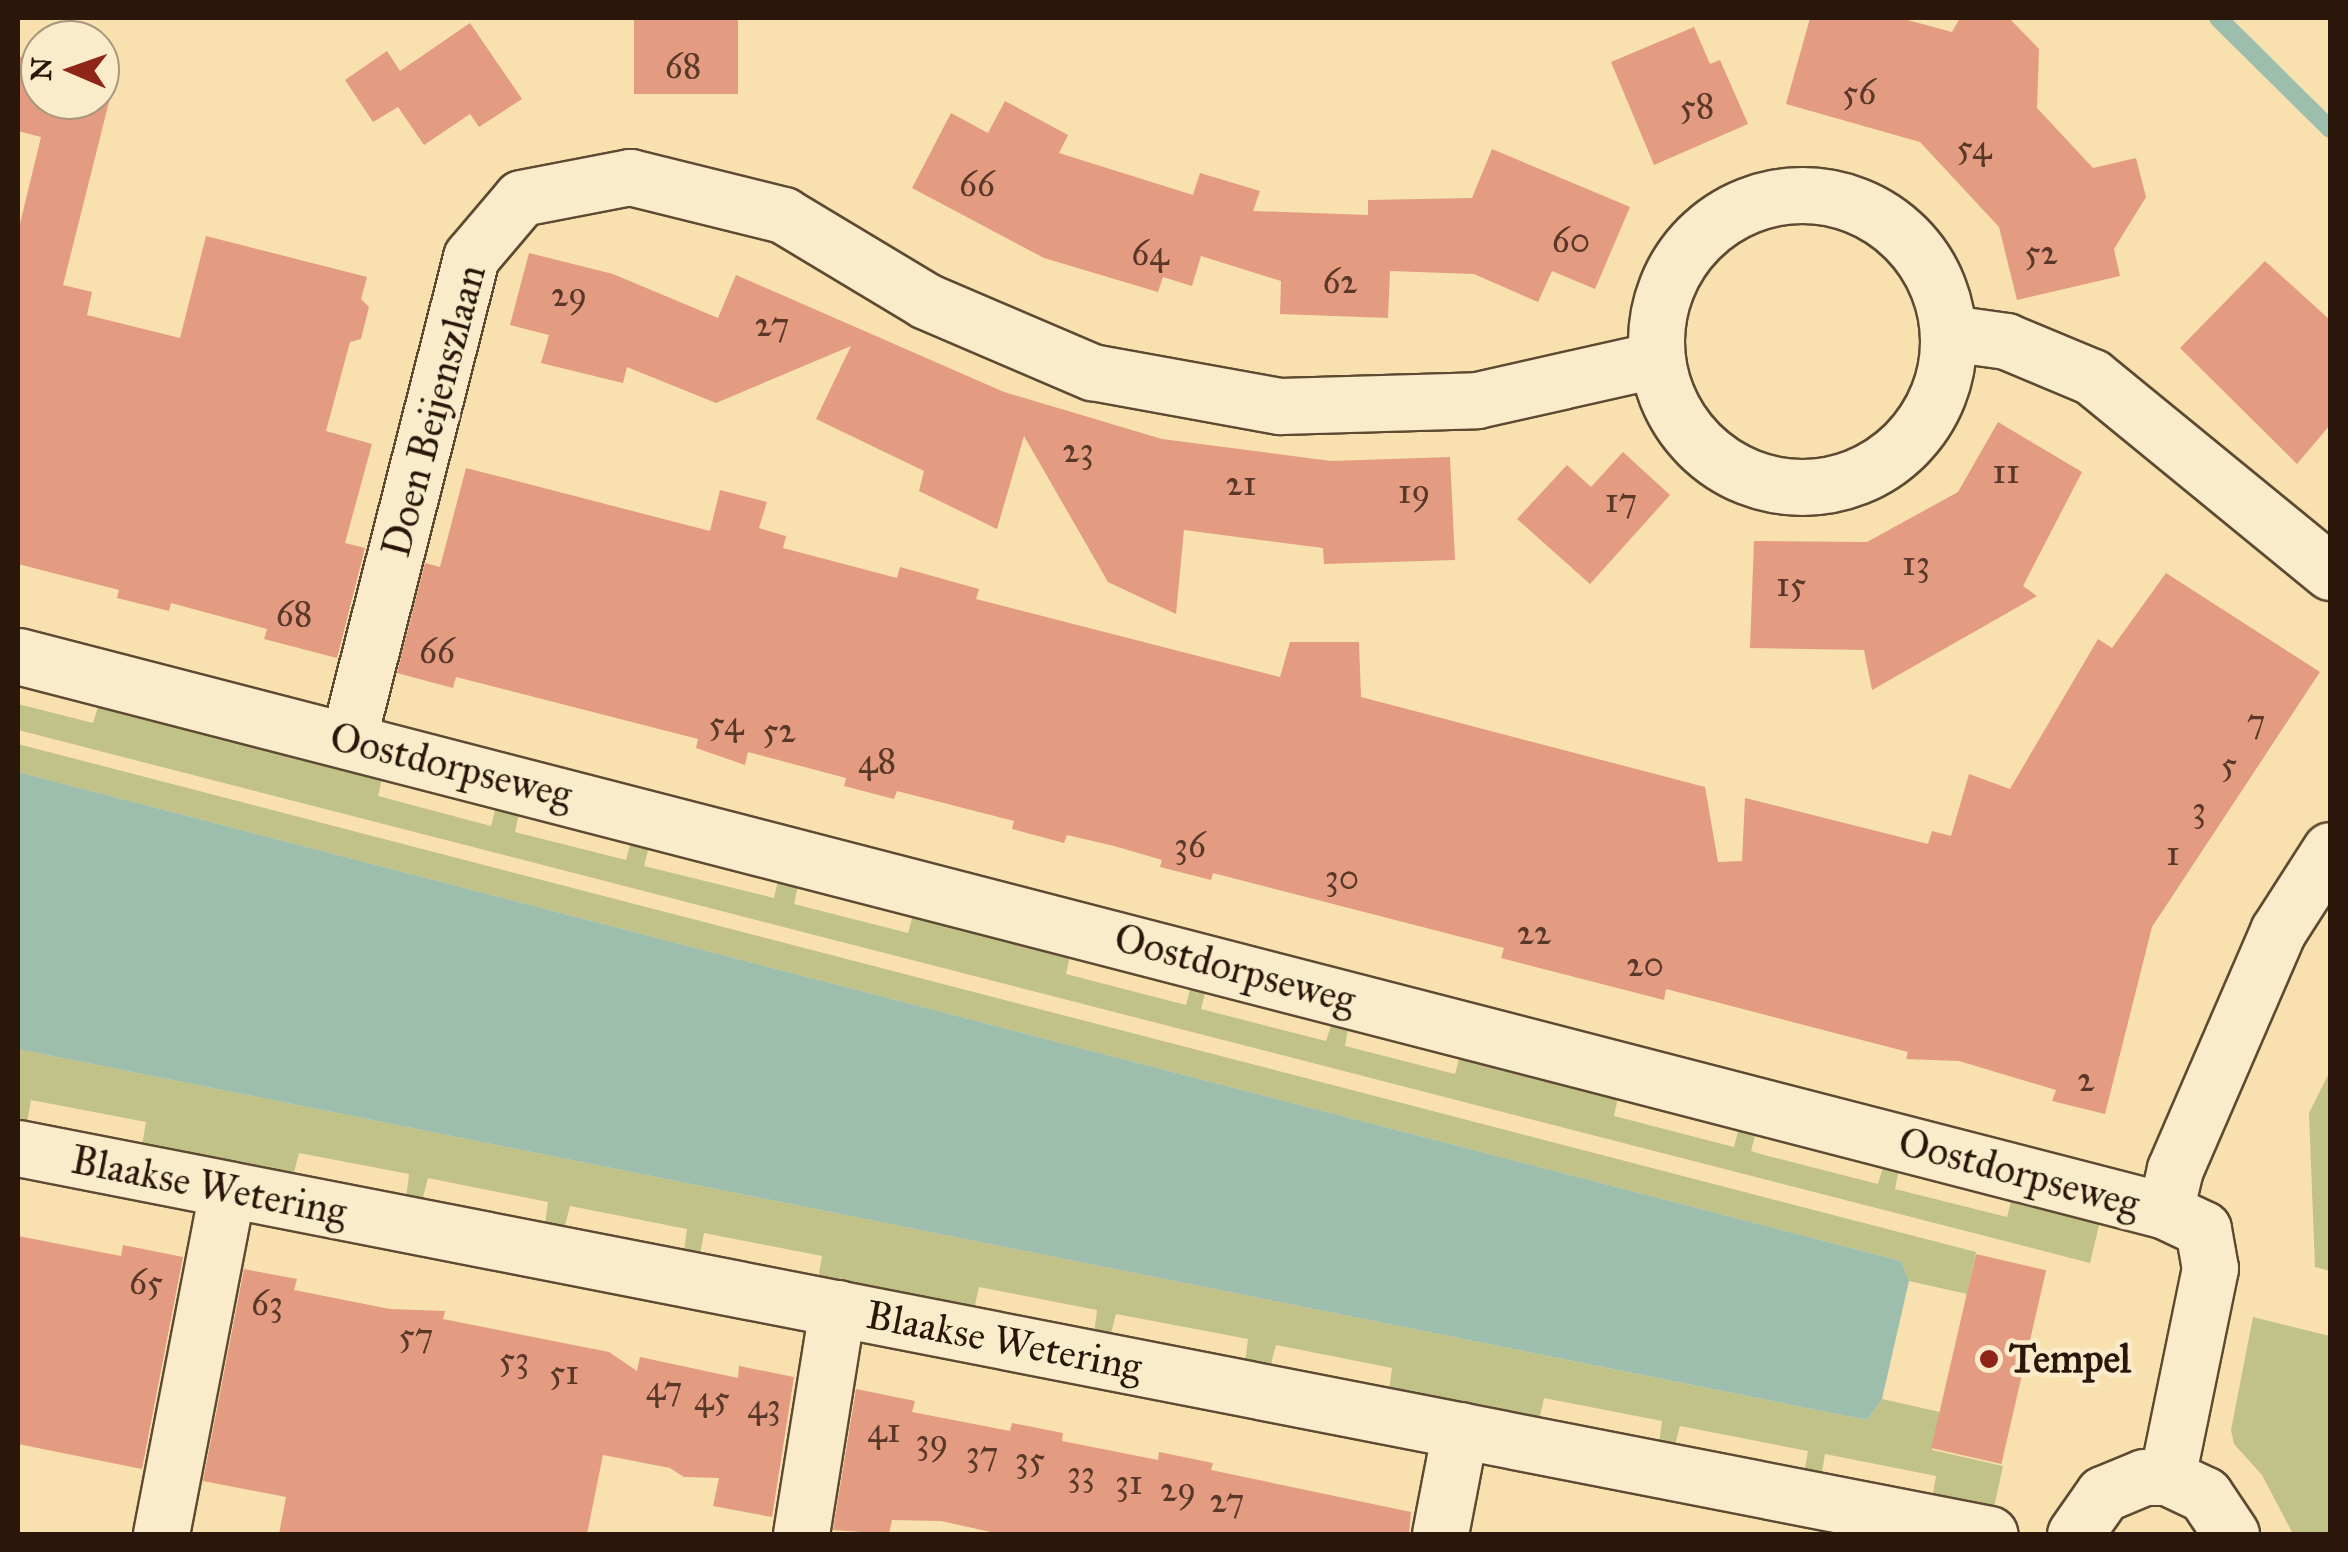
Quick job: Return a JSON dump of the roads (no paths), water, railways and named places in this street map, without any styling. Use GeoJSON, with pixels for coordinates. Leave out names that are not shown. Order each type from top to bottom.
{"type":"FeatureCollection","features":[{"type":"Feature","properties":{"kind":"street","name":"Doen Beijenszlaan"},"geometry":{"type":"LineString","coordinates":[[348,740],[470,257],[522,198],[630,177],[783,215],[926,302],[1092,372],[1280,406],[1477,400],[1655,360]]}},
{"type":"Feature","properties":{"kind":"street"},"geometry":{"type":"LineString","coordinates":[[1803,194],[1846,201],[1886,220],[1918,251],[1939,290],[1949,332],[1940,392],[1922,427],[1895,456],[1861,477],[1822,488],[1782,488],[1744,477],[1698,448],[1667,402],[1655,360],[1661,296],[1688,248],[1720,218],[1760,200],[1803,194]]}},
{"type":"Feature","properties":{"kind":"street"},"geometry":{"type":"LineString","coordinates":[[1949,332],[2006,341],[2092,377],[2330,572]]}},
{"type":"Feature","properties":{"kind":"street","name":"Oostdorpseweg"},"geometry":{"type":"LineString","coordinates":[[18,656],[2164,1211],[2204,1229],[2210,1268],[2167,1477]]}},
{"type":"Feature","properties":{"kind":"street"},"geometry":{"type":"LineString","coordinates":[[2164,1211],[2176,1168],[2278,931],[2330,850]]}},
{"type":"Feature","properties":{"kind":"street","name":"Blaakse Wetering"},"geometry":{"type":"LineString","coordinates":[[18,1148],[1990,1534]]}},
{"type":"Feature","properties":{"kind":"street"},"geometry":{"type":"LineString","coordinates":[[161,1534],[227,1191]]}},
{"type":"Feature","properties":{"kind":"street"},"geometry":{"type":"LineString","coordinates":[[800,1534],[837,1308]]}},
{"type":"Feature","properties":{"kind":"street"},"geometry":{"type":"LineString","coordinates":[[1440,1534],[1460,1430]]}},
{"type":"Feature","properties":{"kind":"street"},"geometry":{"type":"LineString","coordinates":[[2076,1534],[2103,1494],[2123,1482],[2167,1477],[2204,1494],[2231,1534]]}},
{"type":"Feature","properties":{"kind":"waterway"},"geometry":{"type":"LineString","coordinates":[[2218,18],[2330,129]]}},
{"type":"Feature","properties":{"kind":"place","name":"Tempel"},"geometry":{"type":"Point","coordinates":[1989,1359]}}]}
